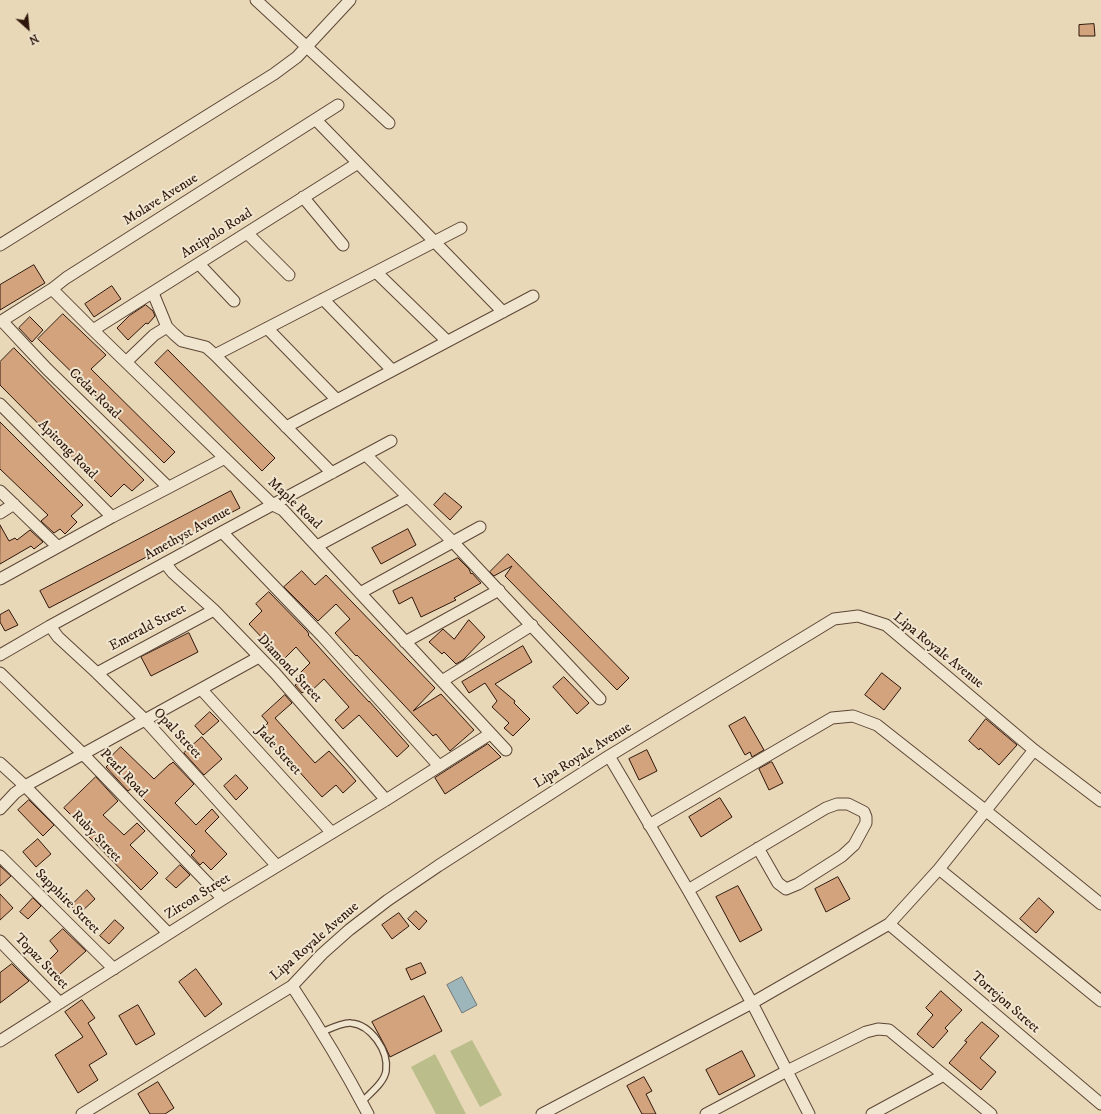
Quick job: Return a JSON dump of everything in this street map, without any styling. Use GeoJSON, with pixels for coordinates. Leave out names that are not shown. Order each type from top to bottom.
{"type":"FeatureCollection","features":[{"type":"Feature","properties":{"kind":"street"},"geometry":{"type":"LineString","coordinates":[[256,0],[390,123]]}},
{"type":"Feature","properties":{"kind":"street"},"geometry":{"type":"LineString","coordinates":[[0,245],[274,74],[297,57],[350,0]]}},
{"type":"Feature","properties":{"kind":"street","name":"Molave Avenue"},"geometry":{"type":"LineString","coordinates":[[1,322],[52,289],[73,273],[338,106]]}},
{"type":"Feature","properties":{"kind":"street"},"geometry":{"type":"LineString","coordinates":[[316,120],[503,312]]}},
{"type":"Feature","properties":{"kind":"street","name":"Antipolo Road"},"geometry":{"type":"LineString","coordinates":[[93,330],[358,163]]}},
{"type":"Feature","properties":{"kind":"street"},"geometry":{"type":"LineString","coordinates":[[303,198],[343,245]]}},
{"type":"Feature","properties":{"kind":"street"},"geometry":{"type":"LineString","coordinates":[[215,355],[461,228]]}},
{"type":"Feature","properties":{"kind":"street"},"geometry":{"type":"LineString","coordinates":[[247,233],[290,275]]}},
{"type":"Feature","properties":{"kind":"street"},"geometry":{"type":"LineString","coordinates":[[198,264],[234,301]]}},
{"type":"Feature","properties":{"kind":"street"},"geometry":{"type":"LineString","coordinates":[[376,272],[447,341]]}},
{"type":"Feature","properties":{"kind":"street","name":"Maple Road"},"geometry":{"type":"LineString","coordinates":[[52,289],[273,505],[283,510],[506,750]]}},
{"type":"Feature","properties":{"kind":"street"},"geometry":{"type":"LineString","coordinates":[[153,292],[167,327],[182,340],[206,347],[332,473]]}},
{"type":"Feature","properties":{"kind":"street"},"geometry":{"type":"LineString","coordinates":[[286,427],[533,296]]}},
{"type":"Feature","properties":{"kind":"street"},"geometry":{"type":"LineString","coordinates":[[322,299],[392,370]]}},
{"type":"Feature","properties":{"kind":"street","name":"Cedar Road"},"geometry":{"type":"LineString","coordinates":[[1,322],[168,487]]}},
{"type":"Feature","properties":{"kind":"street"},"geometry":{"type":"LineString","coordinates":[[126,362],[154,335],[167,327]]}},
{"type":"Feature","properties":{"kind":"street"},"geometry":{"type":"LineString","coordinates":[[267,328],[337,400]]}},
{"type":"Feature","properties":{"kind":"street","name":"Apitong Road"},"geometry":{"type":"LineString","coordinates":[[0,404],[112,517]]}},
{"type":"Feature","properties":{"kind":"street","name":"Amethyst Avenue"},"geometry":{"type":"LineString","coordinates":[[0,656],[50,626],[391,441]]}},
{"type":"Feature","properties":{"kind":"street"},"geometry":{"type":"LineString","coordinates":[[366,455],[453,542],[600,699]]}},
{"type":"Feature","properties":{"kind":"street"},"geometry":{"type":"LineString","coordinates":[[0,579],[112,517],[225,458]]}},
{"type":"Feature","properties":{"kind":"street"},"geometry":{"type":"LineString","coordinates":[[0,491],[58,547]]}},
{"type":"Feature","properties":{"kind":"street"},"geometry":{"type":"LineString","coordinates":[[317,546],[408,497]]}},
{"type":"Feature","properties":{"kind":"street"},"geometry":{"type":"LineString","coordinates":[[0,513],[14,504]]}},
{"type":"Feature","properties":{"kind":"street"},"geometry":{"type":"LineString","coordinates":[[360,593],[480,527]]}},
{"type":"Feature","properties":{"kind":"street"},"geometry":{"type":"LineString","coordinates":[[222,532],[323,637],[439,766]]}},
{"type":"Feature","properties":{"kind":"street","name":"Diamond Street"},"geometry":{"type":"LineString","coordinates":[[165,563],[173,573],[214,610],[275,673],[386,800]]}},
{"type":"Feature","properties":{"kind":"street"},"geometry":{"type":"LineString","coordinates":[[405,642],[499,590]]}},
{"type":"Feature","properties":{"kind":"street","name":"Emerald Street"},"geometry":{"type":"LineString","coordinates":[[96,673],[214,610]]}},
{"type":"Feature","properties":{"kind":"street","name":"Lipa Royale Avenue"},"geometry":{"type":"LineString","coordinates":[[82,1114],[292,986],[322,954],[349,930],[388,900],[438,866],[609,756],[834,618],[858,616],[886,625],[1034,750],[1101,801]]}},
{"type":"Feature","properties":{"kind":"street"},"geometry":{"type":"LineString","coordinates":[[442,681],[532,625]]}},
{"type":"Feature","properties":{"kind":"street","name":"Opal Street"},"geometry":{"type":"LineString","coordinates":[[50,626],[58,637],[145,720],[277,866]]}},
{"type":"Feature","properties":{"kind":"street"},"geometry":{"type":"LineString","coordinates":[[0,809],[15,793],[25,786],[259,658]]}},
{"type":"Feature","properties":{"kind":"street","name":"Pearl Road"},"geometry":{"type":"LineString","coordinates":[[0,673],[83,754],[223,899]]}},
{"type":"Feature","properties":{"kind":"street","name":"Jade Street"},"geometry":{"type":"LineString","coordinates":[[201,689],[332,833]]}},
{"type":"Feature","properties":{"kind":"street"},"geometry":{"type":"LineString","coordinates":[[649,825],[832,718],[853,716],[877,725],[1101,904]]}},
{"type":"Feature","properties":{"kind":"street","name":"Zircon Street"},"geometry":{"type":"LineString","coordinates":[[0,1041],[168,933],[386,800],[490,734]]}},
{"type":"Feature","properties":{"kind":"street"},"geometry":{"type":"LineString","coordinates":[[542,1114],[752,1003],[889,924],[939,869],[1034,750]]}},
{"type":"Feature","properties":{"kind":"street"},"geometry":{"type":"LineString","coordinates":[[609,756],[688,890],[752,1003],[809,1114]]}},
{"type":"Feature","properties":{"kind":"street","name":"Ruby Street"},"geometry":{"type":"LineString","coordinates":[[0,763],[25,786],[168,933]]}},
{"type":"Feature","properties":{"kind":"street"},"geometry":{"type":"LineString","coordinates":[[688,890],[758,848],[826,808],[837,804],[848,804],[864,812],[866,817],[866,823],[854,845],[842,856],[798,884],[786,888],[778,883],[758,848]]}},
{"type":"Feature","properties":{"kind":"street","name":"Sapphire Street"},"geometry":{"type":"LineString","coordinates":[[0,856],[114,969]]}},
{"type":"Feature","properties":{"kind":"street"},"geometry":{"type":"LineString","coordinates":[[939,869],[1101,1001]]}},
{"type":"Feature","properties":{"kind":"street","name":"Torrejon Street"},"geometry":{"type":"LineString","coordinates":[[889,924],[1101,1104]]}},
{"type":"Feature","properties":{"kind":"street","name":"Topaz Street"},"geometry":{"type":"LineString","coordinates":[[0,941],[60,1003]]}},
{"type":"Feature","properties":{"kind":"street"},"geometry":{"type":"LineString","coordinates":[[292,986],[322,1032],[368,1114]]}},
{"type":"Feature","properties":{"kind":"street"},"geometry":{"type":"LineString","coordinates":[[706,1114],[787,1071],[866,1032],[878,1029],[889,1030],[991,1114]]}},
{"type":"Feature","properties":{"kind":"street"},"geometry":{"type":"LineString","coordinates":[[872,1114],[944,1075]]}},
{"type":"Feature","properties":{"kind":"lane"},"geometry":{"type":"LineString","coordinates":[[322,1032],[350,1022],[364,1027],[378,1042],[385,1057],[386,1072],[379,1084],[362,1102]]}},
{"type":"Feature","properties":{"kind":"green space"},"geometry":{"type":"Polygon","coordinates":[[[472,1040],[502,1095],[480,1107],[450,1051],[472,1040]]]}},
{"type":"Feature","properties":{"kind":"green space"},"geometry":{"type":"Polygon","coordinates":[[[435,1054],[466,1114],[436,1114],[411,1067],[435,1054]]]}},
{"type":"Feature","properties":{"kind":"water"},"geometry":{"type":"Polygon","coordinates":[[[462,977],[477,1005],[462,1013],[447,985],[462,977]]]}},
{"type":"Feature","properties":{"kind":"building"},"geometry":{"type":"Polygon","coordinates":[[[1094,24],[1095,36],[1079,36],[1079,25],[1094,24]]]}},
{"type":"Feature","properties":{"kind":"building"},"geometry":{"type":"Polygon","coordinates":[[[34,265],[45,283],[0,310],[0,285],[34,265]]]}},
{"type":"Feature","properties":{"kind":"building"},"geometry":{"type":"Polygon","coordinates":[[[112,286],[121,299],[94,317],[85,304],[112,286]]]}},
{"type":"Feature","properties":{"kind":"building"},"geometry":{"type":"Polygon","coordinates":[[[146,305],[153,311],[155,316],[148,324],[146,323],[128,340],[117,328],[129,316],[146,305]]]}},
{"type":"Feature","properties":{"kind":"building"},"geometry":{"type":"Polygon","coordinates":[[[63,314],[106,355],[91,369],[175,452],[164,463],[38,339],[63,314]]]}},
{"type":"Feature","properties":{"kind":"building"},"geometry":{"type":"Polygon","coordinates":[[[30,317],[43,330],[32,342],[19,328],[30,317]]]}},
{"type":"Feature","properties":{"kind":"building"},"geometry":{"type":"Polygon","coordinates":[[[14,348],[144,480],[132,491],[124,484],[111,497],[0,385],[0,362],[14,348]]]}},
{"type":"Feature","properties":{"kind":"building"},"geometry":{"type":"Polygon","coordinates":[[[168,350],[275,458],[262,471],[155,363],[168,350]]]}},
{"type":"Feature","properties":{"kind":"building"},"geometry":{"type":"Polygon","coordinates":[[[0,422],[83,505],[71,516],[77,522],[65,534],[60,529],[54,533],[41,521],[48,515],[0,469],[0,422]]]}},
{"type":"Feature","properties":{"kind":"building"},"geometry":{"type":"Polygon","coordinates":[[[231,491],[240,508],[49,608],[40,591],[231,491]]]}},
{"type":"Feature","properties":{"kind":"building"},"geometry":{"type":"Polygon","coordinates":[[[445,493],[462,507],[450,520],[434,505],[445,493]]]}},
{"type":"Feature","properties":{"kind":"building"},"geometry":{"type":"Polygon","coordinates":[[[0,525],[9,541],[15,538],[17,540],[30,530],[43,542],[34,549],[31,546],[0,564],[0,525]]]}},
{"type":"Feature","properties":{"kind":"building"},"geometry":{"type":"Polygon","coordinates":[[[408,529],[416,545],[381,564],[372,548],[408,529]]]}},
{"type":"Feature","properties":{"kind":"building"},"geometry":{"type":"Polygon","coordinates":[[[508,554],[629,678],[617,690],[505,576],[512,566],[494,576],[490,572],[508,554]]]}},
{"type":"Feature","properties":{"kind":"building"},"geometry":{"type":"Polygon","coordinates":[[[458,558],[469,569],[471,574],[472,573],[481,583],[454,598],[456,600],[421,617],[412,597],[399,604],[393,591],[458,558]]]}},
{"type":"Feature","properties":{"kind":"building"},"geometry":{"type":"Polygon","coordinates":[[[302,571],[315,585],[326,575],[435,688],[413,711],[441,694],[474,730],[450,751],[436,734],[433,736],[335,633],[350,619],[336,604],[318,621],[284,587],[302,571]]]}},
{"type":"Feature","properties":{"kind":"building"},"geometry":{"type":"Polygon","coordinates":[[[269,592],[307,631],[309,634],[308,635],[409,746],[397,757],[359,715],[343,729],[335,720],[349,707],[324,679],[309,693],[306,690],[302,693],[295,685],[299,682],[295,678],[310,663],[296,647],[283,660],[249,624],[262,611],[256,604],[269,592]]]}},
{"type":"Feature","properties":{"kind":"building"},"geometry":{"type":"Polygon","coordinates":[[[9,610],[18,625],[5,631],[0,622],[0,615],[9,610]]]}},
{"type":"Feature","properties":{"kind":"building"},"geometry":{"type":"Polygon","coordinates":[[[469,620],[485,637],[463,660],[456,664],[444,652],[442,654],[429,642],[443,629],[454,639],[469,620]]]}},
{"type":"Feature","properties":{"kind":"building"},"geometry":{"type":"Polygon","coordinates":[[[189,633],[198,652],[151,676],[141,657],[189,633]]]}},
{"type":"Feature","properties":{"kind":"building"},"geometry":{"type":"Polygon","coordinates":[[[523,646],[532,662],[495,684],[515,701],[514,703],[530,719],[513,736],[504,728],[509,723],[492,707],[497,701],[485,683],[469,693],[462,682],[523,646]]]}},
{"type":"Feature","properties":{"kind":"building"},"geometry":{"type":"Polygon","coordinates":[[[882,673],[901,688],[884,710],[865,695],[882,673]]]}},
{"type":"Feature","properties":{"kind":"building"},"geometry":{"type":"Polygon","coordinates":[[[564,677],[589,703],[577,714],[553,687],[564,677]]]}},
{"type":"Feature","properties":{"kind":"building"},"geometry":{"type":"Polygon","coordinates":[[[285,695],[292,703],[275,718],[315,763],[329,751],[343,766],[356,781],[343,793],[336,785],[322,797],[296,768],[294,770],[258,732],[268,723],[262,716],[285,695]]]}},
{"type":"Feature","properties":{"kind":"building"},"geometry":{"type":"Polygon","coordinates":[[[210,712],[219,721],[203,735],[195,726],[210,712]]]}},
{"type":"Feature","properties":{"kind":"building"},"geometry":{"type":"Polygon","coordinates":[[[745,717],[764,750],[752,757],[750,752],[745,755],[729,726],[745,717]]]}},
{"type":"Feature","properties":{"kind":"building"},"geometry":{"type":"Polygon","coordinates":[[[986,719],[1017,745],[999,765],[980,748],[979,750],[969,741],[986,719]]]}},
{"type":"Feature","properties":{"kind":"building"},"geometry":{"type":"Polygon","coordinates":[[[202,737],[222,759],[204,775],[184,753],[202,737]]]}},
{"type":"Feature","properties":{"kind":"building"},"geometry":{"type":"Polygon","coordinates":[[[488,744],[501,757],[445,794],[435,778],[488,744]]]}},
{"type":"Feature","properties":{"kind":"building"},"geometry":{"type":"Polygon","coordinates":[[[121,747],[154,779],[173,762],[194,784],[175,803],[196,825],[212,809],[219,817],[205,831],[227,854],[211,870],[203,862],[200,865],[191,855],[195,851],[132,788],[128,791],[106,767],[111,762],[109,759],[121,747]]]}},
{"type":"Feature","properties":{"kind":"building"},"geometry":{"type":"Polygon","coordinates":[[[647,750],[657,771],[639,780],[629,759],[647,750]]]}},
{"type":"Feature","properties":{"kind":"building"},"geometry":{"type":"Polygon","coordinates":[[[771,762],[783,783],[769,790],[759,769],[771,762]]]}},
{"type":"Feature","properties":{"kind":"building"},"geometry":{"type":"Polygon","coordinates":[[[236,775],[248,788],[236,800],[224,786],[236,775]]]}},
{"type":"Feature","properties":{"kind":"building"},"geometry":{"type":"Polygon","coordinates":[[[96,777],[118,801],[103,815],[124,835],[137,823],[145,831],[130,845],[158,873],[141,890],[88,836],[90,834],[64,808],[96,777]]]}},
{"type":"Feature","properties":{"kind":"building"},"geometry":{"type":"Polygon","coordinates":[[[720,798],[732,817],[701,837],[689,817],[720,798]]]}},
{"type":"Feature","properties":{"kind":"building"},"geometry":{"type":"Polygon","coordinates":[[[29,800],[54,825],[43,836],[18,810],[29,800]]]}},
{"type":"Feature","properties":{"kind":"building"},"geometry":{"type":"Polygon","coordinates":[[[38,839],[51,854],[36,867],[23,852],[38,839]]]}},
{"type":"Feature","properties":{"kind":"building"},"geometry":{"type":"Polygon","coordinates":[[[180,865],[190,875],[176,888],[166,879],[180,865]]]}},
{"type":"Feature","properties":{"kind":"building"},"geometry":{"type":"Polygon","coordinates":[[[0,866],[11,876],[0,886],[0,866]]]}},
{"type":"Feature","properties":{"kind":"building"},"geometry":{"type":"Polygon","coordinates":[[[838,877],[850,899],[826,912],[815,889],[838,877]]]}},
{"type":"Feature","properties":{"kind":"building"},"geometry":{"type":"Polygon","coordinates":[[[738,886],[762,930],[740,942],[716,897],[738,886]]]}},
{"type":"Feature","properties":{"kind":"building"},"geometry":{"type":"Polygon","coordinates":[[[87,890],[95,899],[79,914],[71,906],[87,890]]]}},
{"type":"Feature","properties":{"kind":"building"},"geometry":{"type":"Polygon","coordinates":[[[0,894],[13,908],[0,920],[0,894]]]}},
{"type":"Feature","properties":{"kind":"building"},"geometry":{"type":"Polygon","coordinates":[[[33,898],[41,906],[28,919],[20,912],[33,898]]]}},
{"type":"Feature","properties":{"kind":"building"},"geometry":{"type":"Polygon","coordinates":[[[1039,898],[1054,912],[1036,933],[1020,919],[1039,898]]]}},
{"type":"Feature","properties":{"kind":"building"},"geometry":{"type":"Polygon","coordinates":[[[416,911],[427,921],[419,930],[408,919],[416,911]]]}},
{"type":"Feature","properties":{"kind":"building"},"geometry":{"type":"Polygon","coordinates":[[[399,913],[409,926],[392,939],[382,925],[399,913]]]}},
{"type":"Feature","properties":{"kind":"building"},"geometry":{"type":"Polygon","coordinates":[[[115,920],[124,928],[109,944],[100,936],[115,920]]]}},
{"type":"Feature","properties":{"kind":"building"},"geometry":{"type":"Polygon","coordinates":[[[63,929],[86,951],[59,975],[47,962],[58,951],[50,941],[63,929]]]}},
{"type":"Feature","properties":{"kind":"building"},"geometry":{"type":"Polygon","coordinates":[[[421,963],[426,973],[411,980],[406,969],[421,963]]]}},
{"type":"Feature","properties":{"kind":"building"},"geometry":{"type":"Polygon","coordinates":[[[12,964],[29,981],[0,1003],[0,973],[12,964]]]}},
{"type":"Feature","properties":{"kind":"building"},"geometry":{"type":"Polygon","coordinates":[[[196,969],[222,1004],[205,1017],[179,982],[196,969]]]}},
{"type":"Feature","properties":{"kind":"building"},"geometry":{"type":"Polygon","coordinates":[[[941,991],[962,1010],[945,1028],[948,1031],[933,1048],[917,1034],[933,1015],[926,1008],[941,991]]]}},
{"type":"Feature","properties":{"kind":"building"},"geometry":{"type":"Polygon","coordinates":[[[424,996],[442,1031],[390,1057],[372,1022],[424,996]]]}},
{"type":"Feature","properties":{"kind":"building"},"geometry":{"type":"Polygon","coordinates":[[[82,1000],[95,1018],[88,1023],[107,1054],[89,1065],[98,1080],[78,1093],[55,1055],[83,1037],[65,1012],[82,1000]]]}},
{"type":"Feature","properties":{"kind":"building"},"geometry":{"type":"Polygon","coordinates":[[[138,1005],[155,1034],[136,1045],[119,1016],[138,1005]]]}},
{"type":"Feature","properties":{"kind":"building"},"geometry":{"type":"Polygon","coordinates":[[[982,1022],[999,1036],[980,1058],[996,1072],[981,1090],[949,1063],[967,1042],[965,1041],[982,1022]]]}},
{"type":"Feature","properties":{"kind":"building"},"geometry":{"type":"Polygon","coordinates":[[[742,1051],[755,1076],[719,1095],[706,1070],[742,1051]]]}},
{"type":"Feature","properties":{"kind":"building"},"geometry":{"type":"Polygon","coordinates":[[[644,1077],[652,1091],[646,1094],[656,1114],[642,1114],[627,1086],[644,1077]]]}},
{"type":"Feature","properties":{"kind":"building"},"geometry":{"type":"Polygon","coordinates":[[[158,1082],[174,1108],[165,1114],[150,1114],[138,1094],[158,1082]]]}}]}
